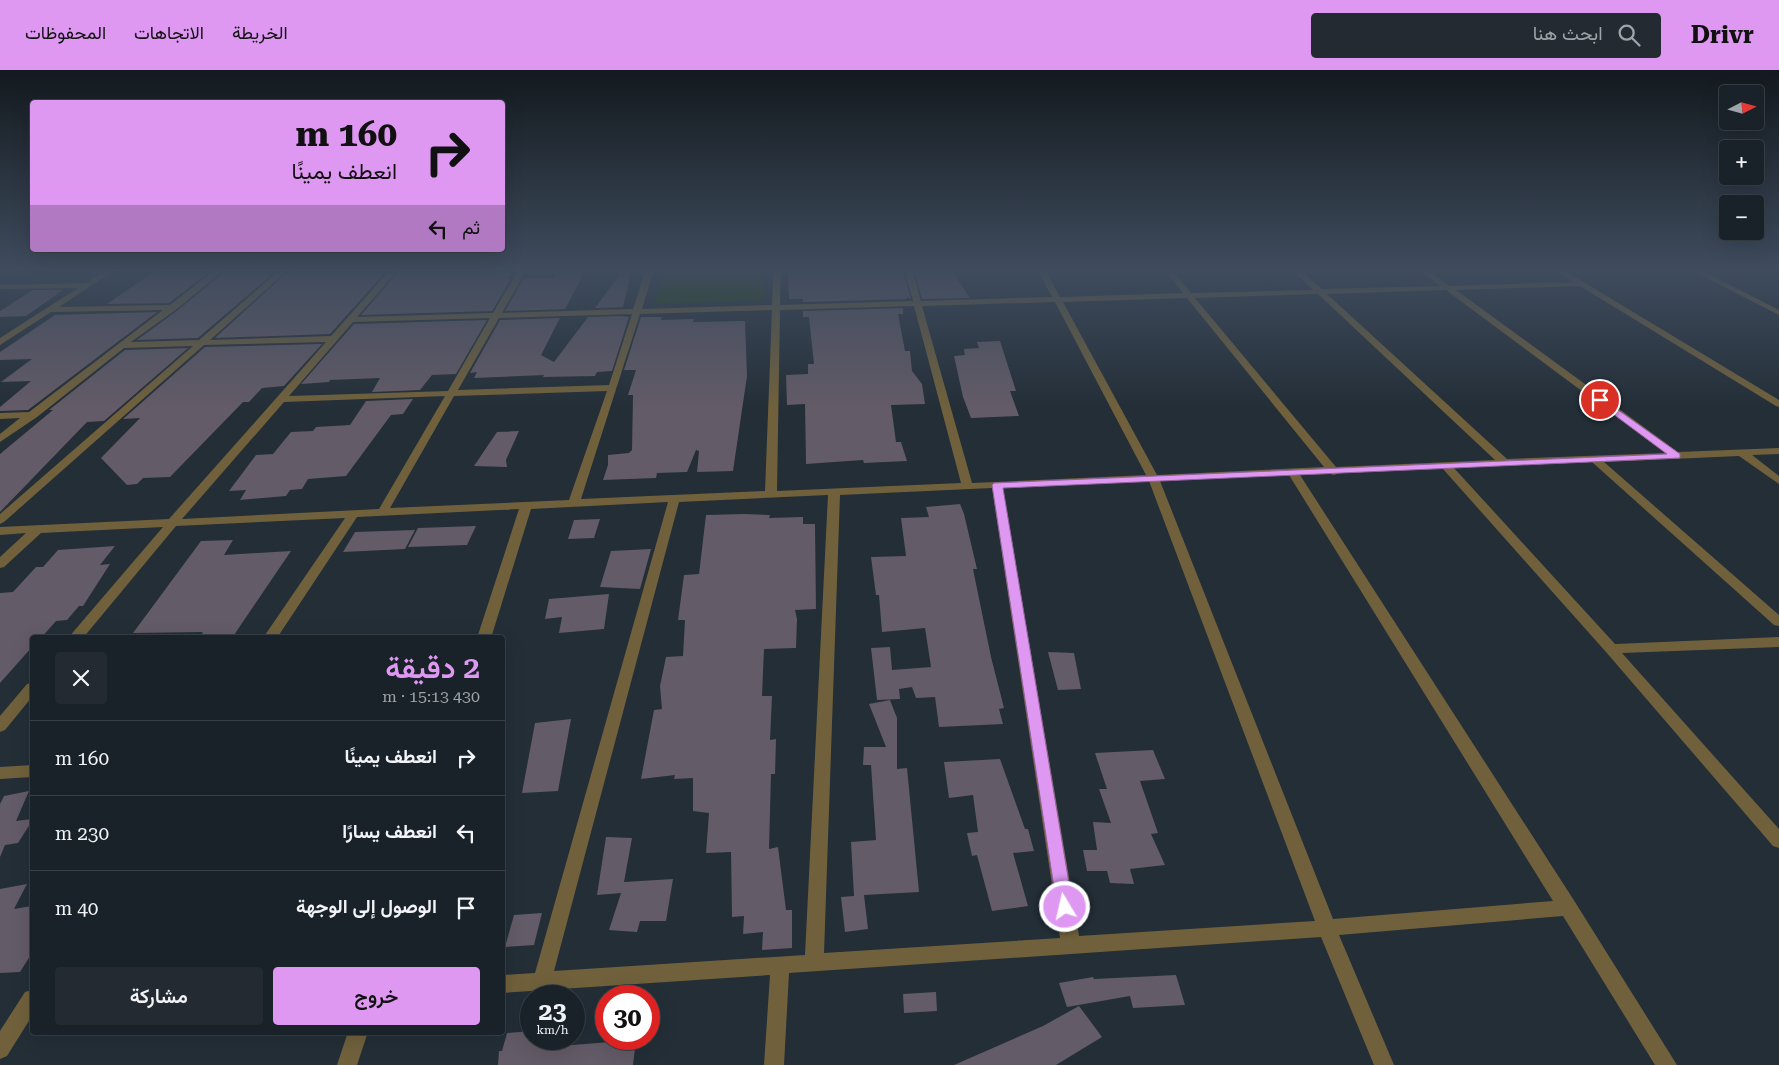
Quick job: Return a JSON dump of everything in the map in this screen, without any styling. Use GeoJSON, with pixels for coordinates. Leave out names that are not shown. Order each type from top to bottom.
{"type":"FeatureCollection","features":[{"type":"Feature","properties":{"kind":"street"},"geometry":{"type":"LineString","coordinates":[[0,342],[42,315]]}},
{"type":"Feature","properties":{"kind":"street"},"geometry":{"type":"LineString","coordinates":[[0,440],[163,315]]}},
{"type":"Feature","properties":{"kind":"street"},"geometry":{"type":"LineString","coordinates":[[0,520],[232,315]]}},
{"type":"Feature","properties":{"kind":"street"},"geometry":{"type":"LineString","coordinates":[[78,635],[172,523],[355,315]]}},
{"type":"Feature","properties":{"kind":"street"},"geometry":{"type":"LineString","coordinates":[[351,320],[516,315]]}},
{"type":"Feature","properties":{"kind":"street"},"geometry":{"type":"LineString","coordinates":[[574,504],[636,315]]}},
{"type":"Feature","properties":{"kind":"street"},"geometry":{"type":"LineString","coordinates":[[771,495],[776,315]]}},
{"type":"Feature","properties":{"kind":"street"},"geometry":{"type":"LineString","coordinates":[[921,315],[968,486]]}},
{"type":"Feature","properties":{"kind":"street"},"geometry":{"type":"LineString","coordinates":[[1066,315],[1153,478],[1327,928],[1384,1065]]}},
{"type":"Feature","properties":{"kind":"street"},"geometry":{"type":"LineString","coordinates":[[1205,315],[1334,472]]}},
{"type":"Feature","properties":{"kind":"street"},"geometry":{"type":"LineString","coordinates":[[1345,315],[1506,464]]}},
{"type":"Feature","properties":{"kind":"street"},"geometry":{"type":"LineString","coordinates":[[1485,315],[1676,456]]}},
{"type":"Feature","properties":{"kind":"street"},"geometry":{"type":"LineString","coordinates":[[1634,315],[1779,404]]}},
{"type":"Feature","properties":{"kind":"street"},"geometry":{"type":"LineString","coordinates":[[382,513],[496,316]]}},
{"type":"Feature","properties":{"kind":"street"},"geometry":{"type":"LineString","coordinates":[[124,345],[334,339]]}},
{"type":"Feature","properties":{"kind":"street"},"geometry":{"type":"LineString","coordinates":[[280,399],[613,388]]}},
{"type":"Feature","properties":{"kind":"street"},"geometry":{"type":"LineString","coordinates":[[0,416],[33,415]]}},
{"type":"Feature","properties":{"kind":"street"},"geometry":{"type":"LineString","coordinates":[[0,531],[1779,451]]}},
{"type":"Feature","properties":{"kind":"street"},"geometry":{"type":"LineString","coordinates":[[1742,453],[1779,481]]}},
{"type":"Feature","properties":{"kind":"street"},"geometry":{"type":"LineString","coordinates":[[1596,460],[1779,622]]}},
{"type":"Feature","properties":{"kind":"street"},"geometry":{"type":"LineString","coordinates":[[1446,466],[1611,649],[1779,841]]}},
{"type":"Feature","properties":{"kind":"street"},"geometry":{"type":"LineString","coordinates":[[1293,473],[1667,1065]]}},
{"type":"Feature","properties":{"kind":"street"},"geometry":{"type":"LineString","coordinates":[[997,485],[1071,945]]}},
{"type":"Feature","properties":{"kind":"street"},"geometry":{"type":"LineString","coordinates":[[814,962],[834,493]]}},
{"type":"Feature","properties":{"kind":"street"},"geometry":{"type":"LineString","coordinates":[[542,981],[674,500]]}},
{"type":"Feature","properties":{"kind":"street"},"geometry":{"type":"LineString","coordinates":[[485,635],[526,506]]}},
{"type":"Feature","properties":{"kind":"street"},"geometry":{"type":"LineString","coordinates":[[272,635],[354,514]]}},
{"type":"Feature","properties":{"kind":"street"},"geometry":{"type":"LineString","coordinates":[[0,564],[37,530]]}},
{"type":"Feature","properties":{"kind":"street"},"geometry":{"type":"LineString","coordinates":[[1611,649],[1779,642]]}},
{"type":"Feature","properties":{"kind":"street"},"geometry":{"type":"LineString","coordinates":[[0,726],[30,690]]}},
{"type":"Feature","properties":{"kind":"street"},"geometry":{"type":"LineString","coordinates":[[0,773],[30,771]]}},
{"type":"Feature","properties":{"kind":"street"},"geometry":{"type":"LineString","coordinates":[[505,984],[1327,928],[1569,908]]}},
{"type":"Feature","properties":{"kind":"street"},"geometry":{"type":"LineString","coordinates":[[774,1065],[780,964]]}},
{"type":"Feature","properties":{"kind":"street"},"geometry":{"type":"LineString","coordinates":[[0,1049],[30,1006]]}},
{"type":"Feature","properties":{"kind":"street"},"geometry":{"type":"LineString","coordinates":[[348,1065],[357,1035]]}},
{"type":"Feature","properties":{"kind":"building"},"geometry":{"type":"Polygon","coordinates":[[[0,315],[27,315],[26,316],[0,317],[0,315]]]}},
{"type":"Feature","properties":{"kind":"building"},"geometry":{"type":"Polygon","coordinates":[[[54,315],[152,315],[28,410],[0,411],[0,407],[31,381],[1,382],[32,359],[0,360],[0,352],[54,315]]]}},
{"type":"Feature","properties":{"kind":"building"},"geometry":{"type":"Polygon","coordinates":[[[171,315],[224,315],[198,338],[137,340],[171,315]]]}},
{"type":"Feature","properties":{"kind":"building"},"geometry":{"type":"Polygon","coordinates":[[[240,315],[347,315],[330,334],[215,338],[240,315]]]}},
{"type":"Feature","properties":{"kind":"building"},"geometry":{"type":"Polygon","coordinates":[[[803,315],[898,315],[905,351],[910,351],[912,371],[922,384],[925,404],[891,405],[896,442],[901,442],[907,461],[864,463],[863,460],[806,464],[805,404],[787,405],[786,375],[808,374],[808,364],[814,364],[809,317],[803,317],[803,315]]]}},
{"type":"Feature","properties":{"kind":"building"},"geometry":{"type":"Polygon","coordinates":[[[588,317],[629,317],[612,371],[597,372],[595,376],[543,377],[544,375],[474,378],[477,372],[470,373],[500,320],[560,318],[541,355],[554,362],[588,317]]]}},
{"type":"Feature","properties":{"kind":"building"},"geometry":{"type":"Polygon","coordinates":[[[641,317],[662,317],[661,320],[694,319],[693,322],[745,321],[747,376],[733,471],[697,472],[699,451],[696,450],[687,472],[657,473],[656,478],[603,480],[608,465],[608,455],[629,453],[632,450],[633,395],[628,395],[636,370],[624,370],[641,317]]]}},
{"type":"Feature","properties":{"kind":"building"},"geometry":{"type":"Polygon","coordinates":[[[487,320],[456,374],[432,375],[420,390],[372,392],[380,378],[330,380],[329,382],[301,384],[354,324],[487,320]]]}},
{"type":"Feature","properties":{"kind":"building"},"geometry":{"type":"Polygon","coordinates":[[[1000,341],[1016,391],[1010,391],[1019,416],[971,418],[963,397],[954,356],[965,355],[964,349],[979,348],[977,342],[1000,341]]]}},
{"type":"Feature","properties":{"kind":"building"},"geometry":{"type":"Polygon","coordinates":[[[322,344],[284,386],[262,388],[249,402],[243,402],[170,477],[143,478],[137,484],[127,485],[101,458],[140,418],[123,419],[205,347],[322,344]]]}},
{"type":"Feature","properties":{"kind":"building"},"geometry":{"type":"Polygon","coordinates":[[[188,348],[104,421],[87,422],[0,512],[0,454],[53,410],[49,410],[125,350],[188,348]]]}},
{"type":"Feature","properties":{"kind":"building"},"geometry":{"type":"Polygon","coordinates":[[[413,399],[403,414],[391,415],[346,476],[308,479],[302,489],[290,490],[286,496],[240,500],[246,490],[229,491],[256,455],[273,454],[291,432],[313,431],[316,427],[350,425],[366,401],[413,399]]]}},
{"type":"Feature","properties":{"kind":"building"},"geometry":{"type":"Polygon","coordinates":[[[519,431],[506,460],[507,467],[474,466],[497,432],[519,431]]]}},
{"type":"Feature","properties":{"kind":"building"},"geometry":{"type":"Polygon","coordinates":[[[960,504],[977,569],[973,569],[991,657],[1004,708],[999,709],[1003,724],[939,727],[935,697],[916,698],[912,687],[899,689],[900,699],[877,700],[871,648],[890,647],[892,670],[931,667],[925,628],[882,632],[879,595],[876,595],[871,557],[906,556],[901,518],[929,517],[926,507],[960,504]]]}},
{"type":"Feature","properties":{"kind":"building"},"geometry":{"type":"Polygon","coordinates":[[[706,515],[770,515],[769,518],[803,517],[803,524],[815,524],[816,609],[795,610],[797,619],[796,648],[764,649],[762,696],[772,696],[770,740],[776,739],[775,774],[771,774],[769,849],[778,847],[786,910],[792,910],[792,948],[762,950],[763,932],[743,934],[744,916],[732,917],[731,852],[706,853],[709,813],[693,811],[693,778],[674,779],[675,775],[641,779],[654,710],[662,709],[660,686],[666,657],[683,656],[685,620],[678,620],[684,575],[699,574],[706,515]]]}},
{"type":"Feature","properties":{"kind":"building"},"geometry":{"type":"Polygon","coordinates":[[[600,519],[594,538],[568,539],[574,520],[600,519]]]}},
{"type":"Feature","properties":{"kind":"building"},"geometry":{"type":"Polygon","coordinates":[[[476,526],[467,545],[408,547],[418,528],[476,526]]]}},
{"type":"Feature","properties":{"kind":"building"},"geometry":{"type":"Polygon","coordinates":[[[415,530],[405,549],[343,552],[355,532],[415,530]]]}},
{"type":"Feature","properties":{"kind":"building"},"geometry":{"type":"Polygon","coordinates":[[[233,540],[224,555],[291,551],[234,635],[201,635],[203,632],[133,633],[201,541],[233,540]]]}},
{"type":"Feature","properties":{"kind":"building"},"geometry":{"type":"Polygon","coordinates":[[[115,546],[100,565],[110,564],[83,606],[79,606],[67,620],[56,621],[44,635],[30,635],[30,649],[0,683],[0,593],[13,592],[36,567],[43,567],[58,550],[115,546]]]}},
{"type":"Feature","properties":{"kind":"building"},"geometry":{"type":"Polygon","coordinates":[[[651,549],[640,589],[600,587],[611,551],[651,549]]]}},
{"type":"Feature","properties":{"kind":"building"},"geometry":{"type":"Polygon","coordinates":[[[609,594],[604,629],[559,633],[562,617],[545,619],[549,599],[609,594]]]}},
{"type":"Feature","properties":{"kind":"building"},"geometry":{"type":"Polygon","coordinates":[[[1048,652],[1074,653],[1081,689],[1058,690],[1048,652]]]}},
{"type":"Feature","properties":{"kind":"building"},"geometry":{"type":"Polygon","coordinates":[[[890,700],[897,718],[897,769],[907,768],[919,892],[864,895],[868,929],[845,932],[841,897],[854,896],[851,842],[876,840],[871,765],[863,765],[864,747],[886,747],[869,704],[890,700]]]}},
{"type":"Feature","properties":{"kind":"building"},"geometry":{"type":"Polygon","coordinates":[[[571,719],[558,791],[522,793],[535,723],[571,719]]]}},
{"type":"Feature","properties":{"kind":"building"},"geometry":{"type":"Polygon","coordinates":[[[1153,750],[1165,779],[1140,781],[1158,833],[1151,834],[1165,865],[1130,869],[1134,884],[1110,883],[1107,871],[1087,871],[1083,850],[1097,850],[1093,822],[1111,823],[1099,789],[1107,789],[1095,753],[1153,750]]]}},
{"type":"Feature","properties":{"kind":"building"},"geometry":{"type":"Polygon","coordinates":[[[1000,759],[1025,829],[1028,829],[1034,851],[1013,853],[1028,906],[992,911],[977,855],[972,856],[967,833],[978,832],[973,795],[949,798],[944,762],[1000,759]]]}},
{"type":"Feature","properties":{"kind":"building"},"geometry":{"type":"Polygon","coordinates":[[[29,791],[16,821],[30,819],[30,824],[18,843],[5,845],[0,857],[0,804],[4,796],[29,791]]]}},
{"type":"Feature","properties":{"kind":"building"},"geometry":{"type":"Polygon","coordinates":[[[606,837],[632,838],[624,882],[673,879],[666,921],[640,921],[637,932],[609,930],[621,893],[597,895],[606,837]]]}},
{"type":"Feature","properties":{"kind":"building"},"geometry":{"type":"Polygon","coordinates":[[[27,884],[14,909],[30,906],[30,956],[20,972],[0,973],[0,889],[27,884]]]}},
{"type":"Feature","properties":{"kind":"building"},"geometry":{"type":"Polygon","coordinates":[[[542,913],[534,945],[505,947],[514,915],[542,913]]]}},
{"type":"Feature","properties":{"kind":"building"},"geometry":{"type":"Polygon","coordinates":[[[1176,975],[1185,1005],[1133,1008],[1130,996],[1067,1007],[1059,983],[1093,977],[1094,979],[1176,975]]]}},
{"type":"Feature","properties":{"kind":"building"},"geometry":{"type":"Polygon","coordinates":[[[936,992],[937,1011],[904,1013],[903,994],[936,992]]]}},
{"type":"Feature","properties":{"kind":"building"},"geometry":{"type":"Polygon","coordinates":[[[1079,1006],[1102,1037],[1056,1065],[954,1065],[1043,1026],[1079,1006]]]}},
{"type":"Feature","properties":{"kind":"building"},"geometry":{"type":"Polygon","coordinates":[[[520,1032],[520,1050],[585,1050],[585,1044],[595,1043],[595,1050],[635,1050],[633,1065],[498,1065],[499,1051],[502,1051],[507,1033],[520,1032]]]}},
{"type":"Feature","properties":{"kind":"route"},"geometry":{"type":"LineString","coordinates":[[1065,907],[997,485],[1676,456],[1600,400]]}}]}
